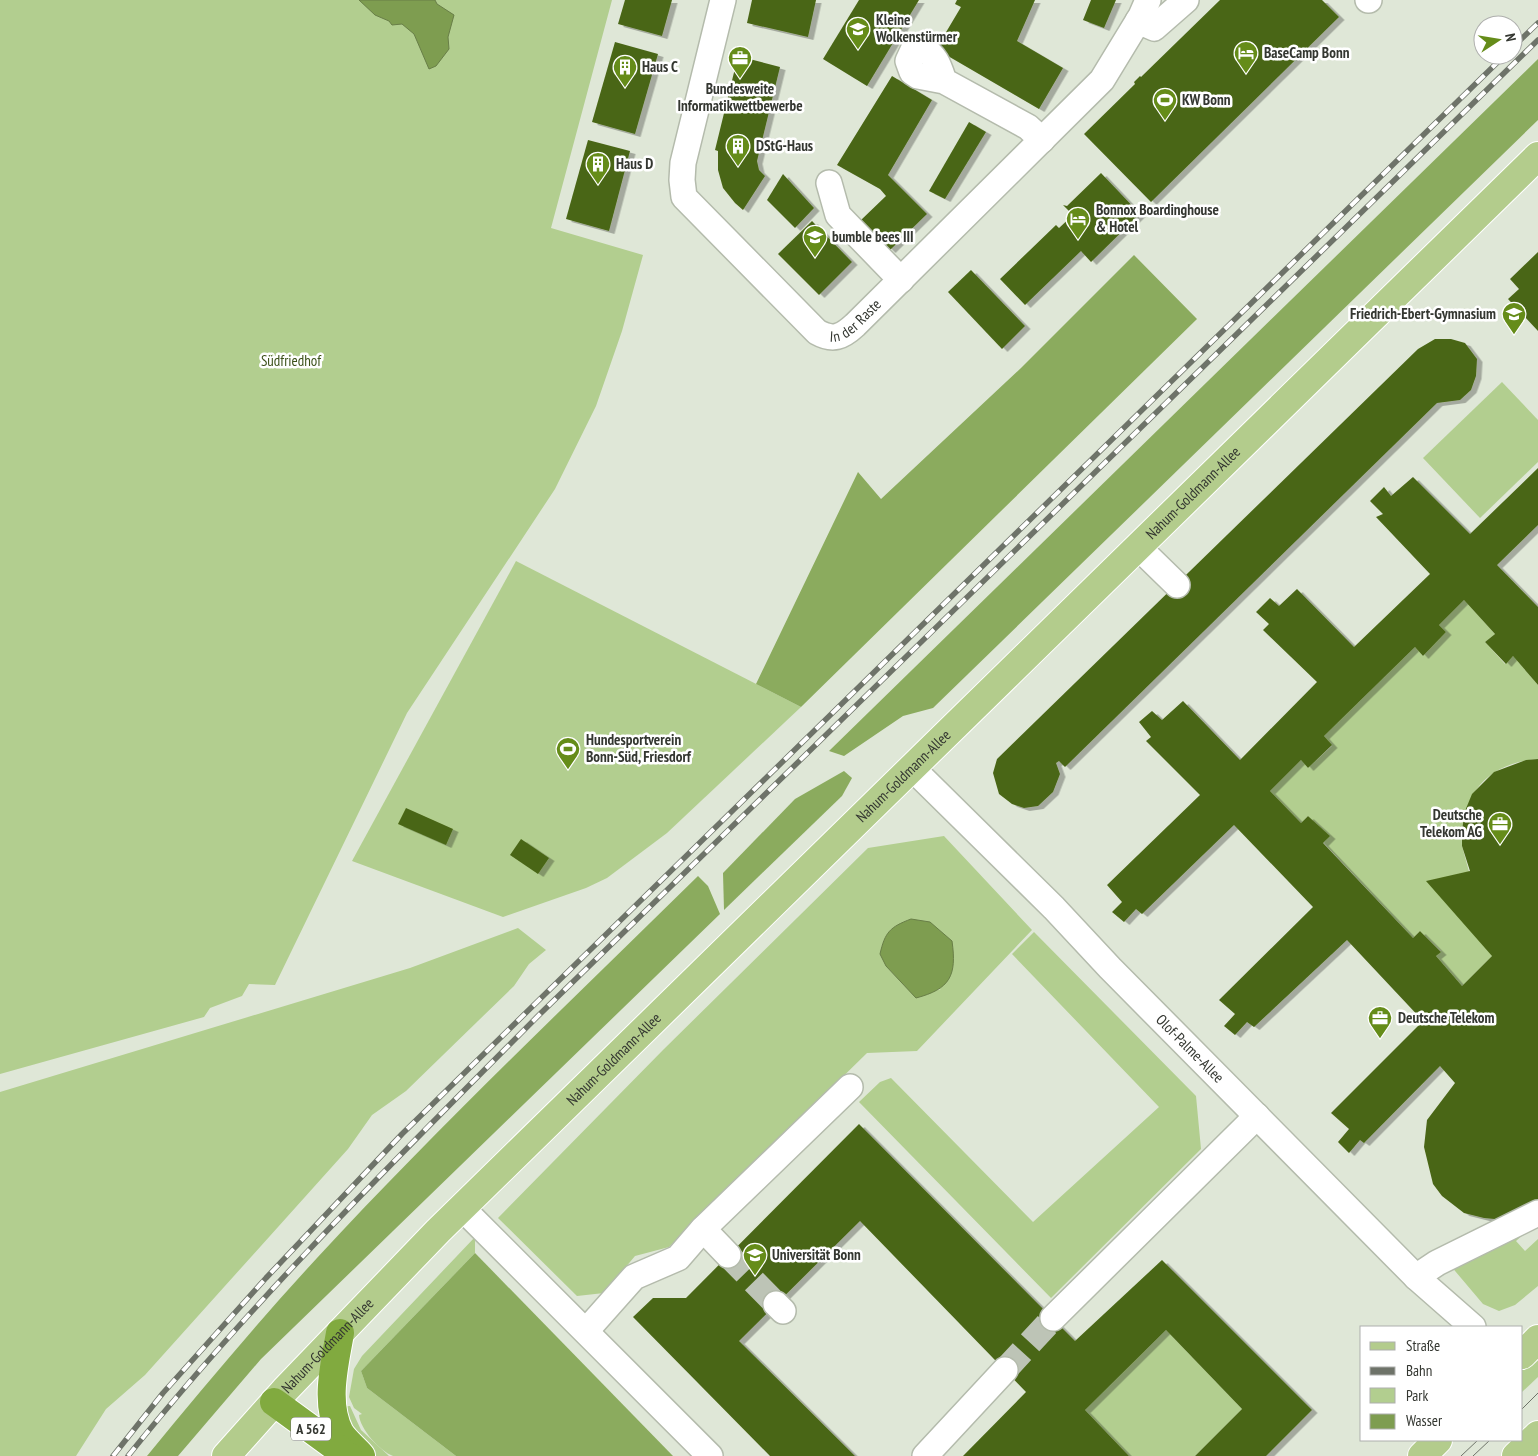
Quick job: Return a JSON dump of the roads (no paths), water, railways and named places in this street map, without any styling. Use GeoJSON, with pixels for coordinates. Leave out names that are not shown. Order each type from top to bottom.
{"type":"FeatureCollection","features":[{"type":"Feature","properties":{"kind":"highway"},"geometry":{"type":"LineString","coordinates":[[340,1333],[333,1371],[332,1402],[340,1432],[361,1456]]}},
{"type":"Feature","properties":{"kind":"highway","name":"A 562"},"geometry":{"type":"LineString","coordinates":[[274,1402],[348,1456]]}},
{"type":"Feature","properties":{"kind":"main road","name":"Nahum-Goldmann-Allee"},"geometry":{"type":"LineString","coordinates":[[226,1456],[274,1402],[462,1208],[1538,156]]}},
{"type":"Feature","properties":{"kind":"main road"},"geometry":{"type":"LineString","coordinates":[[1516,1456],[1538,1435]]}},
{"type":"Feature","properties":{"kind":"main road"},"geometry":{"type":"LineString","coordinates":[[1422,1456],[1437,1441]]}},
{"type":"Feature","properties":{"kind":"street","name":"In der Raste"},"geometry":{"type":"LineString","coordinates":[[723,0],[683,163],[684,197],[817,332],[825,337],[835,338],[844,335],[901,280],[1102,80],[1143,10]]}},
{"type":"Feature","properties":{"kind":"street"},"geometry":{"type":"LineString","coordinates":[[1143,10],[1154,28],[1186,0]]}},
{"type":"Feature","properties":{"kind":"street"},"geometry":{"type":"LineString","coordinates":[[944,81],[1028,127],[1042,140]]}},
{"type":"Feature","properties":{"kind":"street"},"geometry":{"type":"LineString","coordinates":[[829,183],[838,215],[901,280]]}},
{"type":"Feature","properties":{"kind":"street"},"geometry":{"type":"LineString","coordinates":[[1138,547],[1177,584]]}},
{"type":"Feature","properties":{"kind":"street","name":"Olof-Palme-Allee"},"geometry":{"type":"LineString","coordinates":[[912,768],[1054,908],[1110,968],[1416,1277],[1471,1326]]}},
{"type":"Feature","properties":{"kind":"street"},"geometry":{"type":"LineString","coordinates":[[586,1331],[634,1277],[678,1258],[703,1229],[850,1088]]}},
{"type":"Feature","properties":{"kind":"street"},"geometry":{"type":"LineString","coordinates":[[1053,1318],[1257,1116]]}},
{"type":"Feature","properties":{"kind":"street"},"geometry":{"type":"LineString","coordinates":[[462,1208],[710,1456]]}},
{"type":"Feature","properties":{"kind":"street"},"geometry":{"type":"LineString","coordinates":[[1416,1277],[1437,1264],[1538,1213]]}},
{"type":"Feature","properties":{"kind":"street"},"geometry":{"type":"LineString","coordinates":[[703,1229],[728,1255]]}},
{"type":"Feature","properties":{"kind":"street"},"geometry":{"type":"LineString","coordinates":[[924,1456],[1005,1370]]}},
{"type":"Feature","properties":{"kind":"water"},"geometry":{"type":"Polygon","coordinates":[[[359,0],[435,0],[437,4],[454,15],[448,37],[449,49],[436,66],[429,69],[414,34],[402,24],[392,25],[389,21],[375,15],[359,0]]]}},
{"type":"Feature","properties":{"kind":"water"},"geometry":{"type":"Polygon","coordinates":[[[911,919],[930,922],[952,941],[953,953],[952,972],[949,979],[937,990],[916,998],[886,966],[880,954],[886,935],[893,928],[911,919]]]}},
{"type":"Feature","properties":{"kind":"tunnel"},"geometry":{"type":"LineString","coordinates":[[728,1255],[776,1304]]}},
{"type":"Feature","properties":{"kind":"tunnel"},"geometry":{"type":"LineString","coordinates":[[1005,1370],[1053,1318]]}},
{"type":"Feature","properties":{"kind":"tram line"},"geometry":{"type":"LineString","coordinates":[[1523,1408],[1538,1393]]}},
{"type":"Feature","properties":{"kind":"tram line"},"geometry":{"type":"LineString","coordinates":[[1461,1456],[1477,1441]]}},
{"type":"Feature","properties":{"kind":"tram line"},"geometry":{"type":"LineString","coordinates":[[1473,1456],[1489,1441]]}},
{"type":"Feature","properties":{"kind":"railway"},"geometry":{"type":"LineString","coordinates":[[1523,37],[1538,23]]}},
{"type":"Feature","properties":{"kind":"railway"},"geometry":{"type":"LineString","coordinates":[[128,1456],[176,1398],[276,1285],[380,1175],[540,1014],[1538,40]]}},
{"type":"Feature","properties":{"kind":"railway"},"geometry":{"type":"LineString","coordinates":[[113,1456],[163,1393],[266,1278],[402,1134],[1495,65]]}},
{"type":"Feature","properties":{"kind":"place","name":"Kleine Wolkenstürmer"},"geometry":{"type":"Point","coordinates":[858,50]}},
{"type":"Feature","properties":{"kind":"place","name":"BaseCamp Bonn"},"geometry":{"type":"Point","coordinates":[1246,74]}},
{"type":"Feature","properties":{"kind":"place","name":"Bundesweite Informatikwettbewerbe"},"geometry":{"type":"Point","coordinates":[740,79]}},
{"type":"Feature","properties":{"kind":"place","name":"Haus C"},"geometry":{"type":"Point","coordinates":[625,88]}},
{"type":"Feature","properties":{"kind":"place","name":"KW Bonn"},"geometry":{"type":"Point","coordinates":[1165,121]}},
{"type":"Feature","properties":{"kind":"place","name":"DStG-Haus"},"geometry":{"type":"Point","coordinates":[738,167]}},
{"type":"Feature","properties":{"kind":"place","name":"Haus D"},"geometry":{"type":"Point","coordinates":[598,185]}},
{"type":"Feature","properties":{"kind":"place","name":"Bonnox Boardinghouse & Hotel"},"geometry":{"type":"Point","coordinates":[1078,240]}},
{"type":"Feature","properties":{"kind":"place","name":"bumble bees III"},"geometry":{"type":"Point","coordinates":[815,258]}},
{"type":"Feature","properties":{"kind":"place","name":"Friedrich-Ebert-Gymnasium"},"geometry":{"type":"Point","coordinates":[1514,335]}},
{"type":"Feature","properties":{"kind":"place","name":"Hundesportverein Bonn-Süd, Friesdorf"},"geometry":{"type":"Point","coordinates":[568,770]}},
{"type":"Feature","properties":{"kind":"place","name":"Deutsche Telekom AG"},"geometry":{"type":"Point","coordinates":[1500,845]}},
{"type":"Feature","properties":{"kind":"place","name":"Deutsche Telekom"},"geometry":{"type":"Point","coordinates":[1380,1039]}},
{"type":"Feature","properties":{"kind":"place","name":"Universität Bonn"},"geometry":{"type":"Point","coordinates":[755,1276]}},
{"type":"Feature","properties":{"kind":"park label","name":"Südfriedhof"},"geometry":{"type":"Point","coordinates":[291,361]}}]}
